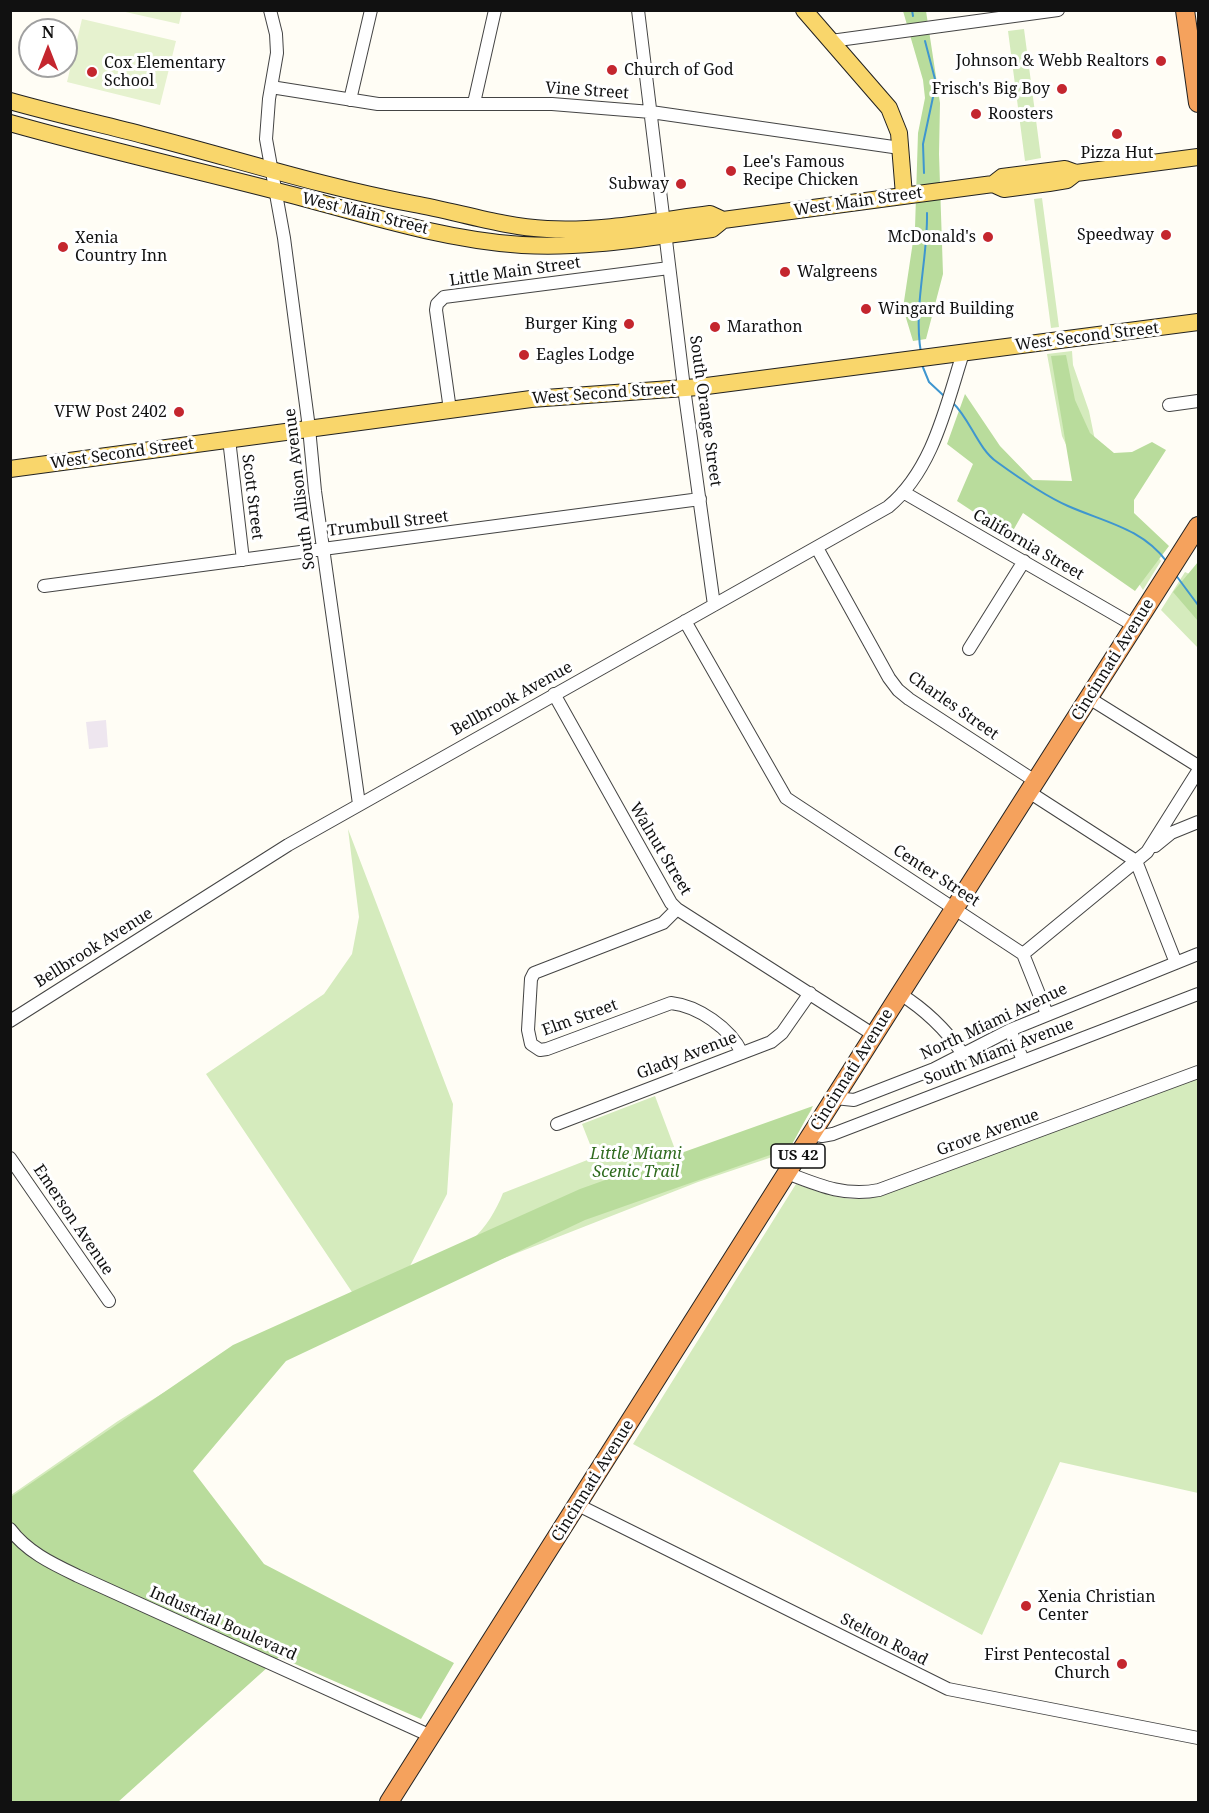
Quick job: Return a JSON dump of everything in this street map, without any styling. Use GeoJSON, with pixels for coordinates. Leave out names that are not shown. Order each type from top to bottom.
{"type":"FeatureCollection","features":[{"type":"Feature","properties":{"kind":"highway"},"geometry":{"type":"LineString","coordinates":[[1185,10],[1198,103]]}},
{"type":"Feature","properties":{"kind":"highway","name":"Cincinnati Avenue"},"geometry":{"type":"LineString","coordinates":[[389,1803],[1198,526]]}},
{"type":"Feature","properties":{"kind":"highway","name":"Cincinnati Avenue"},"geometry":{"type":"LineString","coordinates":[[398,1803],[431,1736]]}},
{"type":"Feature","properties":{"kind":"main road"},"geometry":{"type":"LineString","coordinates":[[804,10],[889,108],[897,125],[904,195]]}},
{"type":"Feature","properties":{"kind":"main road","name":"West Main Street"},"geometry":{"type":"LineString","coordinates":[[10,101],[66,117],[145,135],[273,171],[384,198],[531,228],[575,230],[665,227]]}},
{"type":"Feature","properties":{"kind":"main road","name":"West Main Street"},"geometry":{"type":"LineString","coordinates":[[10,123],[106,150],[193,169],[344,210],[408,225],[506,243],[581,245],[665,227],[710,214],[723,220],[993,184],[1002,177],[1065,168],[1076,173],[1198,157]]}},
{"type":"Feature","properties":{"kind":"main road","name":"West Second Street"},"geometry":{"type":"LineString","coordinates":[[10,469],[558,395],[684,388],[1198,322]]}},
{"type":"Feature","properties":{"kind":"street","name":"South Allison Avenue"},"geometry":{"type":"LineString","coordinates":[[270,10],[276,34],[277,53],[266,129],[268,153],[276,191],[359,804]]}},
{"type":"Feature","properties":{"kind":"street"},"geometry":{"type":"LineString","coordinates":[[350,100],[371,10]]}},
{"type":"Feature","properties":{"kind":"street"},"geometry":{"type":"LineString","coordinates":[[474,103],[495,10]]}},
{"type":"Feature","properties":{"kind":"street","name":"South Orange Street"},"geometry":{"type":"LineString","coordinates":[[638,10],[684,388],[714,605]]}},
{"type":"Feature","properties":{"kind":"street"},"geometry":{"type":"LineString","coordinates":[[831,41],[1058,10]]}},
{"type":"Feature","properties":{"kind":"street","name":"Vine Street"},"geometry":{"type":"LineString","coordinates":[[272,87],[378,104],[552,104],[651,112],[900,148]]}},
{"type":"Feature","properties":{"kind":"street","name":"Little Main Street"},"geometry":{"type":"LineString","coordinates":[[450,410],[436,310],[437,304],[444,297],[669,268]]}},
{"type":"Feature","properties":{"kind":"street","name":"Bellbrook Avenue"},"geometry":{"type":"LineString","coordinates":[[10,1021],[288,845],[882,512],[903,492],[931,448],[963,353]]}},
{"type":"Feature","properties":{"kind":"street"},"geometry":{"type":"LineString","coordinates":[[1169,405],[1198,401]]}},
{"type":"Feature","properties":{"kind":"street","name":"Scott Street"},"geometry":{"type":"LineString","coordinates":[[229,440],[243,560]]}},
{"type":"Feature","properties":{"kind":"street","name":"California Street"},"geometry":{"type":"LineString","coordinates":[[903,492],[1135,626]]}},
{"type":"Feature","properties":{"kind":"street","name":"Trumbull Street"},"geometry":{"type":"LineString","coordinates":[[45,586],[700,499]]}},
{"type":"Feature","properties":{"kind":"street","name":"Charles Street"},"geometry":{"type":"LineString","coordinates":[[817,548],[889,678],[898,690],[1136,861]]}},
{"type":"Feature","properties":{"kind":"street"},"geometry":{"type":"LineString","coordinates":[[969,650],[1024,561]]}},
{"type":"Feature","properties":{"kind":"street","name":"Center Street"},"geometry":{"type":"LineString","coordinates":[[685,621],[786,798],[1023,954]]}},
{"type":"Feature","properties":{"kind":"street","name":"Walnut Street"},"geometry":{"type":"LineString","coordinates":[[554,694],[667,899],[677,909],[874,1035]]}},
{"type":"Feature","properties":{"kind":"street"},"geometry":{"type":"LineString","coordinates":[[1089,698],[1198,768],[1147,852]]}},
{"type":"Feature","properties":{"kind":"street"},"geometry":{"type":"LineString","coordinates":[[1047,1014],[1023,954],[1171,833],[1198,822]]}},
{"type":"Feature","properties":{"kind":"street"},"geometry":{"type":"LineString","coordinates":[[1136,861],[1176,963]]}},
{"type":"Feature","properties":{"kind":"street","name":"Elm Street"},"geometry":{"type":"LineString","coordinates":[[677,909],[663,923],[534,973],[531,979],[529,1021],[531,1044],[540,1050],[547,1049],[671,1003],[688,1007],[715,1023],[734,1039],[742,1053]]}},
{"type":"Feature","properties":{"kind":"street","name":"North Miami Avenue"},"geometry":{"type":"LineString","coordinates":[[835,1098],[854,1100],[934,1069],[1010,1029],[1198,954]]}},
{"type":"Feature","properties":{"kind":"street","name":"Glady Avenue"},"geometry":{"type":"LineString","coordinates":[[557,1124],[778,1038],[810,993]]}},
{"type":"Feature","properties":{"kind":"street"},"geometry":{"type":"LineString","coordinates":[[900,994],[935,1020],[963,1054]]}},
{"type":"Feature","properties":{"kind":"street","name":"South Miami Avenue"},"geometry":{"type":"LineString","coordinates":[[811,1134],[822,1136],[833,1134],[1198,994]]}},
{"type":"Feature","properties":{"kind":"street"},"geometry":{"type":"LineString","coordinates":[[1010,1029],[1023,1060]]}},
{"type":"Feature","properties":{"kind":"street","name":"Grove Avenue"},"geometry":{"type":"LineString","coordinates":[[787,1173],[838,1191],[858,1193],[879,1190],[1198,1072]]}},
{"type":"Feature","properties":{"kind":"street","name":"Emerson Avenue"},"geometry":{"type":"LineString","coordinates":[[10,1158],[108,1301]]}},
{"type":"Feature","properties":{"kind":"street","name":"Stelton Road"},"geometry":{"type":"LineString","coordinates":[[578,1505],[948,1689],[1198,1738]]}},
{"type":"Feature","properties":{"kind":"street","name":"Industrial Boulevard"},"geometry":{"type":"LineString","coordinates":[[10,1529],[16,1538],[40,1557],[78,1576],[431,1736]]}},
{"type":"Feature","properties":{"kind":"shaded area"},"geometry":{"type":"Polygon","coordinates":[[[106,720],[108,747],[89,749],[86,722],[106,720]]]}},
{"type":"Feature","properties":{"kind":"green space"},"geometry":{"type":"Polygon","coordinates":[[[121,11],[182,11],[179,24],[121,11]]]}},
{"type":"Feature","properties":{"kind":"green space"},"geometry":{"type":"Polygon","coordinates":[[[903,11],[926,11],[940,103],[939,154],[943,274],[926,339],[913,341],[903,308],[915,228],[918,133],[925,98],[923,80],[903,11]]]}},
{"type":"Feature","properties":{"kind":"green space"},"geometry":{"type":"Polygon","coordinates":[[[82,19],[176,41],[160,105],[67,82],[68,78],[78,78],[78,36],[82,19]]]}},
{"type":"Feature","properties":{"kind":"green space"},"geometry":{"type":"Polygon","coordinates":[[[1024,29],[1041,158],[1025,161],[1008,31],[1024,29]]]}},
{"type":"Feature","properties":{"kind":"green space"},"geometry":{"type":"Polygon","coordinates":[[[1042,198],[1059,327],[1051,328],[1034,199],[1042,198]]]}},
{"type":"Feature","properties":{"kind":"green space"},"geometry":{"type":"Polygon","coordinates":[[[1072,351],[1073,365],[1089,411],[1097,450],[1127,515],[1161,561],[1143,590],[1107,533],[1062,436],[1047,354],[1072,351]]]}},
{"type":"Feature","properties":{"kind":"green space"},"geometry":{"type":"Polygon","coordinates":[[[1066,355],[1075,400],[1090,433],[1114,453],[1132,452],[1152,442],[1166,450],[1134,500],[1134,513],[1169,546],[1135,591],[1023,513],[1010,536],[957,501],[973,464],[947,444],[965,394],[1000,446],[1033,480],[1072,481],[1051,356],[1066,355]]]}},
{"type":"Feature","properties":{"kind":"green space"},"geometry":{"type":"Polygon","coordinates":[[[1198,562],[1198,621],[1173,592],[1198,562]]]}},
{"type":"Feature","properties":{"kind":"green space"},"geometry":{"type":"Polygon","coordinates":[[[1185,572],[1198,578],[1198,648],[1161,610],[1185,572]]]}},
{"type":"Feature","properties":{"kind":"green space","name":"Little Miami Scenic Trail"},"geometry":{"type":"Polygon","coordinates":[[[348,829],[453,1104],[447,1194],[410,1266],[399,1271],[472,1240],[490,1218],[503,1193],[595,1157],[582,1124],[655,1096],[679,1160],[812,1109],[784,1153],[698,1182],[461,1275],[324,1336],[11,1525],[11,1495],[118,1421],[168,1390],[352,1292],[206,1074],[324,994],[352,954],[359,917],[348,829]]]}},
{"type":"Feature","properties":{"kind":"green space"},"geometry":{"type":"Polygon","coordinates":[[[1198,1078],[1198,1493],[1060,1462],[982,1635],[633,1444],[796,1184],[843,1198],[872,1198],[1198,1078]]]}},
{"type":"Feature","properties":{"kind":"green space"},"geometry":{"type":"Polygon","coordinates":[[[813,1106],[790,1148],[585,1220],[286,1361],[193,1471],[264,1564],[454,1663],[421,1719],[279,1657],[118,1802],[11,1802],[11,1497],[233,1345],[580,1189],[813,1106]]]}},
{"type":"Feature","properties":{"kind":"waterway"},"geometry":{"type":"LineString","coordinates":[[912,10],[913,16]]}},
{"type":"Feature","properties":{"kind":"waterway"},"geometry":{"type":"LineString","coordinates":[[924,173],[923,144],[936,83],[925,41]]}},
{"type":"Feature","properties":{"kind":"waterway"},"geometry":{"type":"LineString","coordinates":[[921,353],[919,318],[927,213]]}},
{"type":"Feature","properties":{"kind":"waterway"},"geometry":{"type":"LineString","coordinates":[[922,365],[929,382],[944,396]]}},
{"type":"Feature","properties":{"kind":"waterway"},"geometry":{"type":"LineString","coordinates":[[953,403],[984,450],[997,462],[1059,502],[1122,527],[1146,541],[1167,562]]}},
{"type":"Feature","properties":{"kind":"waterway"},"geometry":{"type":"LineString","coordinates":[[1175,574],[1198,605]]}},
{"type":"Feature","properties":{"kind":"place","name":"Johnson & Webb Realtors"},"geometry":{"type":"Point","coordinates":[1161,61]}},
{"type":"Feature","properties":{"kind":"place","name":"Church of God"},"geometry":{"type":"Point","coordinates":[612,70]}},
{"type":"Feature","properties":{"kind":"place","name":"Cox Elementary School"},"geometry":{"type":"Point","coordinates":[92,72]}},
{"type":"Feature","properties":{"kind":"place","name":"Frisch's Big Boy"},"geometry":{"type":"Point","coordinates":[1062,89]}},
{"type":"Feature","properties":{"kind":"place","name":"Roosters"},"geometry":{"type":"Point","coordinates":[976,114]}},
{"type":"Feature","properties":{"kind":"place","name":"Pizza Hut"},"geometry":{"type":"Point","coordinates":[1117,134]}},
{"type":"Feature","properties":{"kind":"place","name":"Lee's Famous Recipe Chicken"},"geometry":{"type":"Point","coordinates":[731,171]}},
{"type":"Feature","properties":{"kind":"place","name":"Subway"},"geometry":{"type":"Point","coordinates":[681,184]}},
{"type":"Feature","properties":{"kind":"place","name":"Speedway"},"geometry":{"type":"Point","coordinates":[1166,235]}},
{"type":"Feature","properties":{"kind":"place","name":"McDonald's"},"geometry":{"type":"Point","coordinates":[988,237]}},
{"type":"Feature","properties":{"kind":"place","name":"Xenia Country Inn"},"geometry":{"type":"Point","coordinates":[63,247]}},
{"type":"Feature","properties":{"kind":"place","name":"Walgreens"},"geometry":{"type":"Point","coordinates":[785,272]}},
{"type":"Feature","properties":{"kind":"place","name":"Wingard Building"},"geometry":{"type":"Point","coordinates":[866,309]}},
{"type":"Feature","properties":{"kind":"place","name":"Burger King"},"geometry":{"type":"Point","coordinates":[629,324]}},
{"type":"Feature","properties":{"kind":"place","name":"Marathon"},"geometry":{"type":"Point","coordinates":[715,327]}},
{"type":"Feature","properties":{"kind":"place","name":"Eagles Lodge"},"geometry":{"type":"Point","coordinates":[524,355]}},
{"type":"Feature","properties":{"kind":"place","name":"VFW Post 2402"},"geometry":{"type":"Point","coordinates":[179,412]}},
{"type":"Feature","properties":{"kind":"place","name":"Xenia Christian Center"},"geometry":{"type":"Point","coordinates":[1026,1606]}},
{"type":"Feature","properties":{"kind":"place","name":"First Pentecostal Church"},"geometry":{"type":"Point","coordinates":[1122,1664]}}]}
